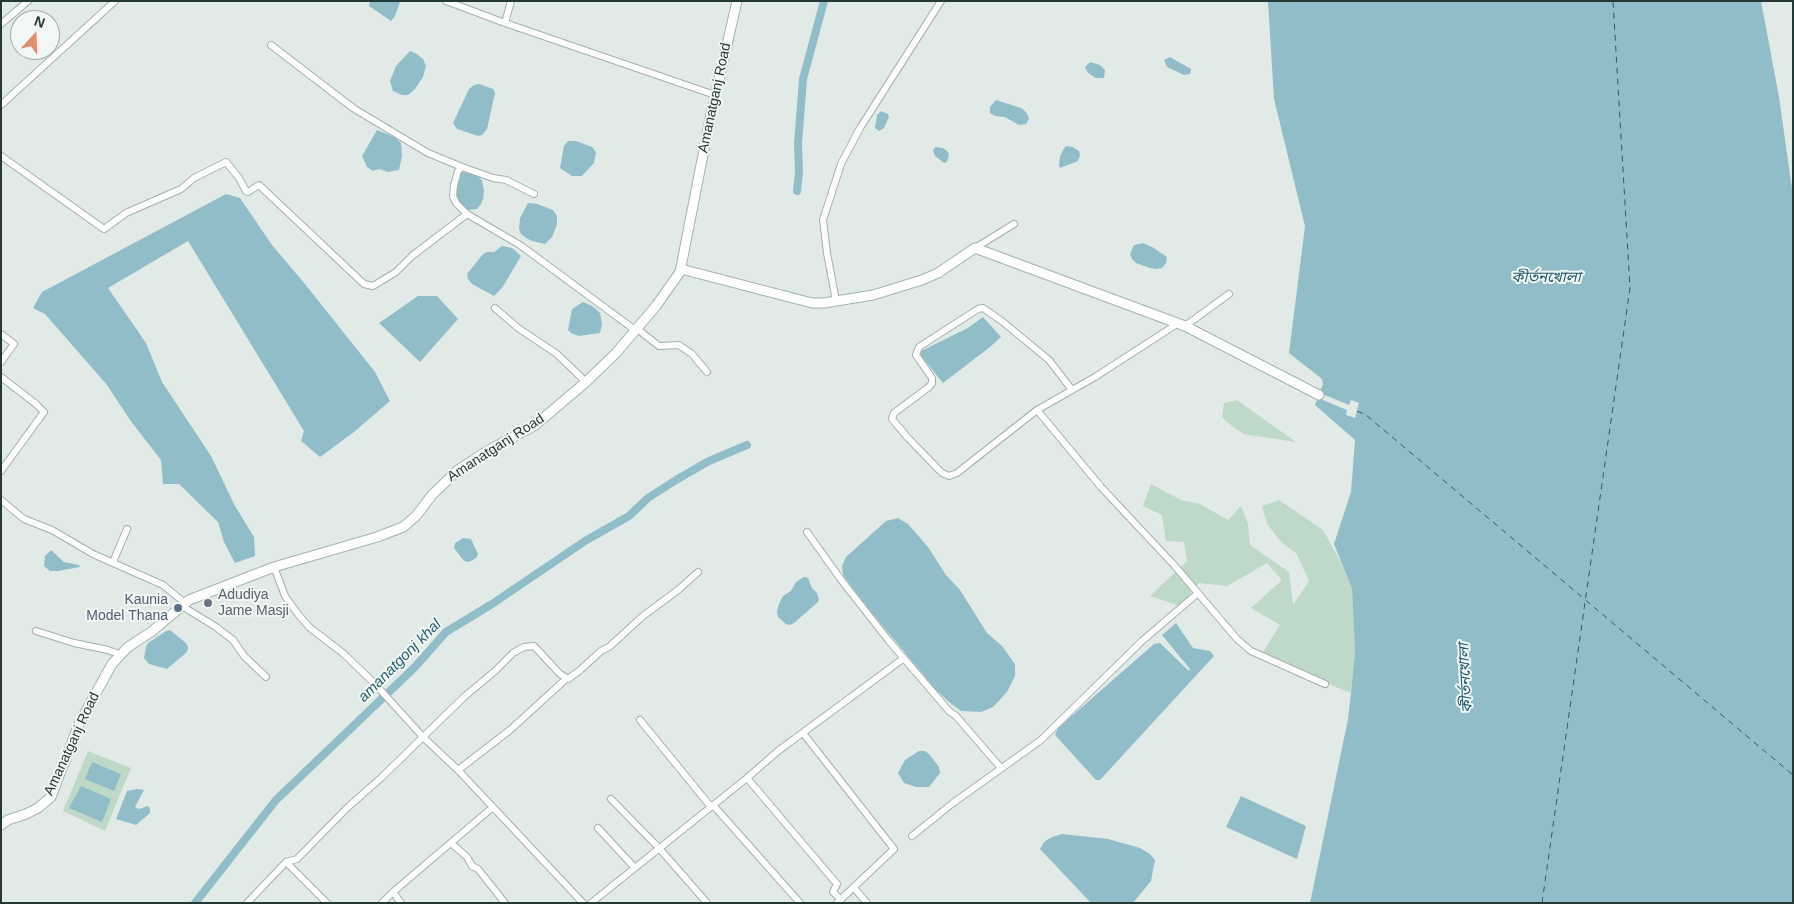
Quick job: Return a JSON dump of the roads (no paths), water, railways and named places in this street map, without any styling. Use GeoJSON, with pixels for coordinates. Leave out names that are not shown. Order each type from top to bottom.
{"type":"FeatureCollection","features":[{"type":"Feature","properties":{"kind":"main road","name":"Amanatganj Road"},"geometry":{"type":"LineString","coordinates":[[1,825],[8,820],[38,808],[51,797],[79,724],[112,664],[128,646],[151,632],[189,600],[274,567],[376,537],[403,527],[416,516],[432,495],[458,470],[487,451],[534,426],[586,382],[616,353],[656,306],[681,269],[715,94],[737,1]]}},
{"type":"Feature","properties":{"kind":"main road"},"geometry":{"type":"LineString","coordinates":[[681,269],[812,303],[873,295],[922,280],[938,273],[975,248],[1181,325],[1319,395]]}},
{"type":"Feature","properties":{"kind":"street"},"geometry":{"type":"LineString","coordinates":[[1,24],[28,1]]}},
{"type":"Feature","properties":{"kind":"street"},"geometry":{"type":"LineString","coordinates":[[1,105],[115,1]]}},
{"type":"Feature","properties":{"kind":"street"},"geometry":{"type":"LineString","coordinates":[[446,1],[505,23],[715,94]]}},
{"type":"Feature","properties":{"kind":"street"},"geometry":{"type":"LineString","coordinates":[[505,23],[511,1]]}},
{"type":"Feature","properties":{"kind":"street"},"geometry":{"type":"LineString","coordinates":[[836,301],[823,220],[841,164],[860,128],[942,1]]}},
{"type":"Feature","properties":{"kind":"street"},"geometry":{"type":"LineString","coordinates":[[271,45],[353,108],[428,153],[493,178],[506,180],[534,194]]}},
{"type":"Feature","properties":{"kind":"street"},"geometry":{"type":"LineString","coordinates":[[1,156],[104,229],[126,213],[181,189],[194,178],[226,162],[239,178],[246,191],[248,192],[259,185],[364,284],[373,286],[396,272],[412,256],[467,214]]}},
{"type":"Feature","properties":{"kind":"street"},"geometry":{"type":"LineString","coordinates":[[462,167],[458,171],[453,196],[456,203],[467,214],[520,245],[659,346],[679,345],[692,354],[707,372]]}},
{"type":"Feature","properties":{"kind":"street"},"geometry":{"type":"LineString","coordinates":[[975,248],[1014,224]]}},
{"type":"Feature","properties":{"kind":"street"},"geometry":{"type":"LineString","coordinates":[[1072,390],[1042,354],[983,308],[978,309],[919,346],[916,355],[932,378],[932,383],[929,388],[894,414],[892,419],[942,473],[949,476],[957,473],[1038,410],[1095,377],[1181,325],[1228,294]]}},
{"type":"Feature","properties":{"kind":"street"},"geometry":{"type":"LineString","coordinates":[[495,308],[518,328],[557,354],[586,382]]}},
{"type":"Feature","properties":{"kind":"street"},"geometry":{"type":"LineString","coordinates":[[1,334],[14,344],[1,362]]}},
{"type":"Feature","properties":{"kind":"street"},"geometry":{"type":"LineString","coordinates":[[1,377],[44,412],[1,471]]}},
{"type":"Feature","properties":{"kind":"street"},"geometry":{"type":"LineString","coordinates":[[1038,410],[1101,487],[1198,593],[1237,639],[1251,651],[1325,684]]}},
{"type":"Feature","properties":{"kind":"street"},"geometry":{"type":"LineString","coordinates":[[1,500],[24,519],[52,530],[93,554],[163,585],[184,605],[233,640],[244,656],[266,676]]}},
{"type":"Feature","properties":{"kind":"street"},"geometry":{"type":"LineString","coordinates":[[113,562],[126,529]]}},
{"type":"Feature","properties":{"kind":"street"},"geometry":{"type":"LineString","coordinates":[[807,532],[842,581],[904,658],[1001,768]]}},
{"type":"Feature","properties":{"kind":"street"},"geometry":{"type":"LineString","coordinates":[[274,567],[285,596],[298,614],[375,684],[423,737],[458,770],[583,903]]}},
{"type":"Feature","properties":{"kind":"street"},"geometry":{"type":"LineString","coordinates":[[458,770],[510,730],[566,678],[568,679],[601,651],[609,647],[698,572]]}},
{"type":"Feature","properties":{"kind":"street"},"geometry":{"type":"LineString","coordinates":[[912,836],[1041,740],[1142,641],[1198,593]]}},
{"type":"Feature","properties":{"kind":"street"},"geometry":{"type":"LineString","coordinates":[[36,631],[121,655]]}},
{"type":"Feature","properties":{"kind":"street"},"geometry":{"type":"LineString","coordinates":[[247,903],[286,862],[296,859],[347,808],[513,653],[524,647],[534,646],[566,678]]}},
{"type":"Feature","properties":{"kind":"street"},"geometry":{"type":"LineString","coordinates":[[591,903],[778,751],[904,658]]}},
{"type":"Feature","properties":{"kind":"street"},"geometry":{"type":"LineString","coordinates":[[640,720],[712,806],[800,903]]}},
{"type":"Feature","properties":{"kind":"street"},"geometry":{"type":"LineString","coordinates":[[747,778],[837,884],[834,892],[839,901],[894,849],[803,733]]}},
{"type":"Feature","properties":{"kind":"street"},"geometry":{"type":"LineString","coordinates":[[612,799],[659,848],[706,903]]}},
{"type":"Feature","properties":{"kind":"street"},"geometry":{"type":"LineString","coordinates":[[382,903],[492,806]]}},
{"type":"Feature","properties":{"kind":"street"},"geometry":{"type":"LineString","coordinates":[[598,828],[634,867]]}},
{"type":"Feature","properties":{"kind":"street"},"geometry":{"type":"LineString","coordinates":[[451,843],[466,857],[472,866],[478,869],[505,903]]}},
{"type":"Feature","properties":{"kind":"street"},"geometry":{"type":"LineString","coordinates":[[286,862],[327,903]]}},
{"type":"Feature","properties":{"kind":"street"},"geometry":{"type":"LineString","coordinates":[[854,888],[867,903]]}},
{"type":"Feature","properties":{"kind":"street"},"geometry":{"type":"LineString","coordinates":[[393,892],[401,903]]}},
{"type":"Feature","properties":{"kind":"water"},"geometry":{"type":"Polygon","coordinates":[[[370,1],[400,2],[391,21],[369,6],[370,1]]]}},
{"type":"Feature","properties":{"kind":"water","name":"কীর্তনখোলা"},"geometry":{"type":"Polygon","coordinates":[[[1268,1],[1761,1],[1779,97],[1793,196],[1793,903],[1310,903],[1348,719],[1351,693],[1355,651],[1352,589],[1334,544],[1351,492],[1355,440],[1315,405],[1323,384],[1322,379],[1289,353],[1305,226],[1274,99],[1268,1]]]}},
{"type":"Feature","properties":{"kind":"water"},"geometry":{"type":"Polygon","coordinates":[[[410,51],[423,59],[426,66],[423,77],[415,89],[408,95],[402,95],[393,91],[390,81],[396,66],[410,51]]]}},
{"type":"Feature","properties":{"kind":"water"},"geometry":{"type":"Polygon","coordinates":[[[1170,57],[1191,69],[1190,74],[1184,75],[1167,67],[1164,60],[1170,57]]]}},
{"type":"Feature","properties":{"kind":"water"},"geometry":{"type":"Polygon","coordinates":[[[1090,62],[1100,65],[1105,70],[1104,78],[1096,78],[1088,73],[1085,67],[1090,62]]]}},
{"type":"Feature","properties":{"kind":"water"},"geometry":{"type":"Polygon","coordinates":[[[479,84],[493,89],[495,93],[487,129],[482,135],[478,136],[457,129],[453,123],[469,89],[479,84]]]}},
{"type":"Feature","properties":{"kind":"water"},"geometry":{"type":"Polygon","coordinates":[[[996,100],[1021,108],[1026,112],[1029,118],[1026,124],[1019,125],[1005,117],[995,116],[990,113],[990,107],[996,100]]]}},
{"type":"Feature","properties":{"kind":"water"},"geometry":{"type":"Polygon","coordinates":[[[881,111],[888,114],[889,117],[884,128],[879,131],[875,128],[877,115],[881,111]]]}},
{"type":"Feature","properties":{"kind":"water"},"geometry":{"type":"Polygon","coordinates":[[[377,130],[394,137],[401,143],[402,156],[399,170],[388,172],[379,169],[373,171],[367,167],[362,156],[377,130]]]}},
{"type":"Feature","properties":{"kind":"water"},"geometry":{"type":"Polygon","coordinates":[[[568,141],[576,141],[592,147],[596,152],[594,163],[582,176],[572,176],[560,168],[564,146],[568,141]]]}},
{"type":"Feature","properties":{"kind":"water"},"geometry":{"type":"Polygon","coordinates":[[[1066,146],[1073,147],[1079,151],[1080,155],[1078,161],[1060,168],[1060,157],[1066,146]]]}},
{"type":"Feature","properties":{"kind":"water"},"geometry":{"type":"Polygon","coordinates":[[[935,147],[943,148],[947,151],[949,154],[947,162],[944,163],[935,156],[933,151],[935,147]]]}},
{"type":"Feature","properties":{"kind":"water"},"geometry":{"type":"Polygon","coordinates":[[[462,172],[476,175],[482,180],[483,199],[477,209],[469,210],[456,201],[455,183],[462,172]]]}},
{"type":"Feature","properties":{"kind":"water"},"geometry":{"type":"Polygon","coordinates":[[[226,194],[240,198],[272,245],[375,372],[390,401],[354,432],[320,457],[301,441],[304,431],[188,241],[108,288],[146,343],[162,382],[211,456],[235,506],[254,537],[255,556],[235,563],[224,542],[218,522],[179,484],[163,484],[161,460],[130,420],[107,385],[45,314],[33,308],[42,292],[226,194]]]}},
{"type":"Feature","properties":{"kind":"water"},"geometry":{"type":"Polygon","coordinates":[[[528,203],[553,210],[557,216],[557,224],[552,237],[545,244],[532,241],[521,234],[519,229],[520,218],[528,203]]]}},
{"type":"Feature","properties":{"kind":"water"},"geometry":{"type":"Polygon","coordinates":[[[1143,243],[1167,257],[1166,263],[1162,268],[1150,268],[1136,263],[1132,259],[1130,254],[1134,245],[1143,243]]]}},
{"type":"Feature","properties":{"kind":"water"},"geometry":{"type":"Polygon","coordinates":[[[502,246],[512,248],[521,256],[502,288],[494,296],[472,284],[467,274],[483,254],[494,252],[502,246]]]}},
{"type":"Feature","properties":{"kind":"water"},"geometry":{"type":"Polygon","coordinates":[[[418,296],[437,296],[458,319],[420,362],[379,323],[418,296]]]}},
{"type":"Feature","properties":{"kind":"water"},"geometry":{"type":"Polygon","coordinates":[[[583,302],[592,306],[600,313],[602,324],[600,333],[579,336],[568,330],[572,309],[583,302]]]}},
{"type":"Feature","properties":{"kind":"water"},"geometry":{"type":"Polygon","coordinates":[[[983,317],[1001,337],[943,383],[921,356],[921,351],[966,329],[983,317]]]}},
{"type":"Feature","properties":{"kind":"water"},"geometry":{"type":"Polygon","coordinates":[[[898,518],[908,524],[928,547],[946,575],[960,590],[987,633],[1002,646],[1015,664],[1015,676],[1007,692],[993,707],[981,712],[961,711],[949,702],[936,690],[843,575],[842,566],[846,557],[886,521],[898,518]]]}},
{"type":"Feature","properties":{"kind":"water"},"geometry":{"type":"Polygon","coordinates":[[[463,538],[471,539],[478,554],[476,558],[469,562],[464,561],[454,548],[455,543],[463,538]]]}},
{"type":"Feature","properties":{"kind":"water"},"geometry":{"type":"Polygon","coordinates":[[[51,550],[64,562],[79,565],[80,567],[50,571],[44,566],[45,556],[51,550]]]}},
{"type":"Feature","properties":{"kind":"water"},"geometry":{"type":"Polygon","coordinates":[[[804,577],[808,578],[812,588],[817,593],[818,602],[794,623],[786,624],[778,617],[779,604],[783,596],[791,591],[796,582],[804,577]]]}},
{"type":"Feature","properties":{"kind":"water"},"geometry":{"type":"Polygon","coordinates":[[[1176,623],[1193,648],[1210,651],[1214,656],[1100,780],[1096,780],[1055,735],[1058,728],[1154,644],[1160,643],[1189,671],[1190,669],[1162,635],[1176,623]]]}},
{"type":"Feature","properties":{"kind":"water"},"geometry":{"type":"Polygon","coordinates":[[[170,630],[187,644],[187,652],[167,669],[149,664],[144,658],[148,643],[170,630]]]}},
{"type":"Feature","properties":{"kind":"water"},"geometry":{"type":"Polygon","coordinates":[[[919,751],[925,751],[929,754],[939,767],[940,773],[929,787],[916,787],[904,783],[898,773],[905,760],[919,751]]]}},
{"type":"Feature","properties":{"kind":"water"},"geometry":{"type":"Polygon","coordinates":[[[92,762],[121,774],[114,791],[85,779],[92,762]]]}},
{"type":"Feature","properties":{"kind":"water"},"geometry":{"type":"Polygon","coordinates":[[[81,786],[111,799],[102,822],[69,808],[81,786]]]}},
{"type":"Feature","properties":{"kind":"water"},"geometry":{"type":"Polygon","coordinates":[[[144,790],[135,807],[139,809],[148,806],[150,813],[136,825],[116,819],[127,791],[144,790]]]}},
{"type":"Feature","properties":{"kind":"water"},"geometry":{"type":"Polygon","coordinates":[[[1241,796],[1306,826],[1297,859],[1226,827],[1241,796]]]}},
{"type":"Feature","properties":{"kind":"water"},"geometry":{"type":"Polygon","coordinates":[[[1062,834],[1108,839],[1140,848],[1150,854],[1155,860],[1151,881],[1133,903],[1091,903],[1040,849],[1044,842],[1062,834]]]}},
{"type":"Feature","properties":{"kind":"waterway"},"geometry":{"type":"LineString","coordinates":[[797,191],[799,173],[798,144],[803,79],[824,1]]}},
{"type":"Feature","properties":{"kind":"waterway","name":"amanatgonj khal"},"geometry":{"type":"LineString","coordinates":[[195,903],[276,800],[415,667],[446,632],[492,604],[585,541],[629,516],[648,498],[676,480],[709,461],[747,445]]}},
{"type":"Feature","properties":{"kind":"place","name":"Adudiya Jame Masji"},"geometry":{"type":"Point","coordinates":[208,603]}},
{"type":"Feature","properties":{"kind":"place","name":"Kaunia Model Thana"},"geometry":{"type":"Point","coordinates":[178,608]}}]}
